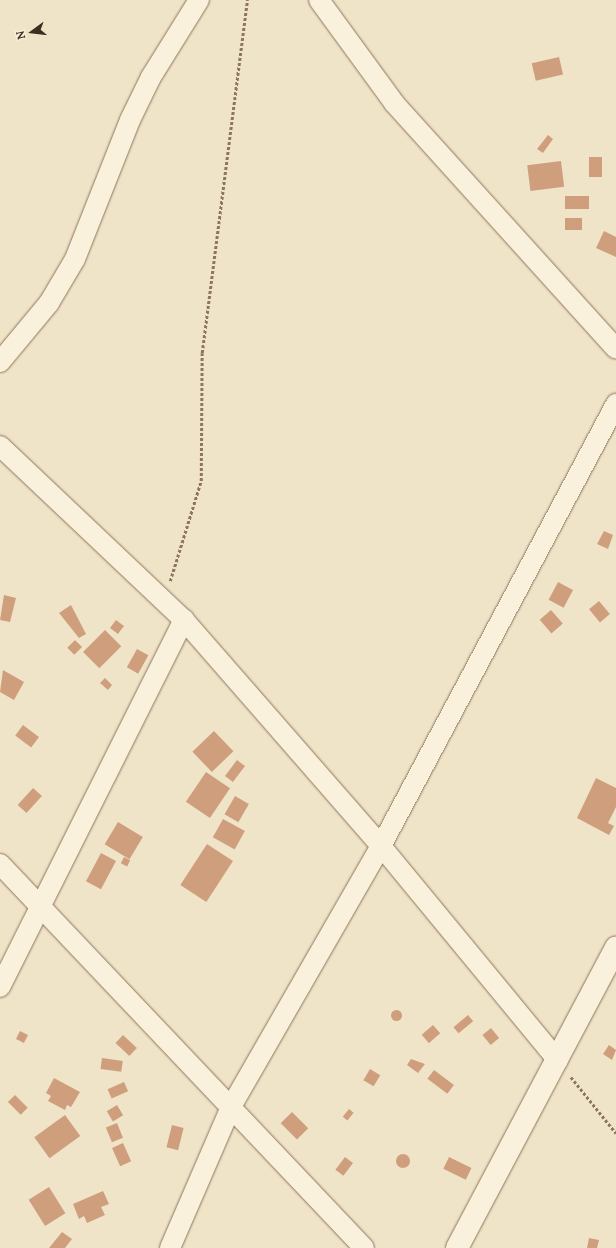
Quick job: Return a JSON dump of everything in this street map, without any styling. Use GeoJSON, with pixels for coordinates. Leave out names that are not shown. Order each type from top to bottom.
{"type":"FeatureCollection","features":[{"type":"Feature","properties":{"kind":"street"},"geometry":{"type":"LineString","coordinates":[[0,362],[49,303],[75,259],[130,120],[151,77],[199,0]]}},
{"type":"Feature","properties":{"kind":"street"},"geometry":{"type":"LineString","coordinates":[[319,0],[394,104],[616,349]]}},
{"type":"Feature","properties":{"kind":"street"},"geometry":{"type":"LineString","coordinates":[[170,1248],[232,1105],[381,846],[616,404]]}},
{"type":"Feature","properties":{"kind":"street"},"geometry":{"type":"LineString","coordinates":[[0,446],[184,620],[381,846],[558,1061]]}},
{"type":"Feature","properties":{"kind":"street"},"geometry":{"type":"LineString","coordinates":[[0,987],[184,620]]}},
{"type":"Feature","properties":{"kind":"street"},"geometry":{"type":"LineString","coordinates":[[0,864],[41,904],[232,1105],[364,1248]]}},
{"type":"Feature","properties":{"kind":"street"},"geometry":{"type":"LineString","coordinates":[[457,1248],[558,1061],[616,948]]}},
{"type":"Feature","properties":{"kind":"path"},"geometry":{"type":"LineString","coordinates":[[164,600],[201,481],[202,353],[247,0]]}},
{"type":"Feature","properties":{"kind":"path"},"geometry":{"type":"LineString","coordinates":[[558,1061],[616,1133]]}},
{"type":"Feature","properties":{"kind":"building"},"geometry":{"type":"Polygon","coordinates":[[[559,57],[563,75],[536,81],[532,63],[559,57]]]}},
{"type":"Feature","properties":{"kind":"building"},"geometry":{"type":"Polygon","coordinates":[[[548,135],[553,139],[543,153],[537,149],[548,135]]]}},
{"type":"Feature","properties":{"kind":"building"},"geometry":{"type":"Polygon","coordinates":[[[589,157],[602,157],[602,177],[589,177],[589,157]]]}},
{"type":"Feature","properties":{"kind":"building"},"geometry":{"type":"Polygon","coordinates":[[[561,161],[564,187],[530,191],[527,165],[561,161]]]}},
{"type":"Feature","properties":{"kind":"building"},"geometry":{"type":"Polygon","coordinates":[[[565,196],[589,196],[589,209],[565,209],[565,196]]]}},
{"type":"Feature","properties":{"kind":"building"},"geometry":{"type":"Polygon","coordinates":[[[565,218],[582,218],[582,230],[565,230],[565,218]]]}},
{"type":"Feature","properties":{"kind":"building"},"geometry":{"type":"Polygon","coordinates":[[[604,231],[616,237],[616,257],[596,248],[604,231]]]}},
{"type":"Feature","properties":{"kind":"building"},"geometry":{"type":"Polygon","coordinates":[[[604,531],[613,535],[608,549],[597,544],[604,531]]]}},
{"type":"Feature","properties":{"kind":"building"},"geometry":{"type":"Polygon","coordinates":[[[558,582],[573,590],[564,608],[549,600],[558,582]]]}},
{"type":"Feature","properties":{"kind":"building"},"geometry":{"type":"Polygon","coordinates":[[[4,595],[16,598],[10,622],[0,620],[4,595]]]}},
{"type":"Feature","properties":{"kind":"building"},"geometry":{"type":"Polygon","coordinates":[[[599,601],[610,614],[600,622],[589,609],[599,601]]]}},
{"type":"Feature","properties":{"kind":"building"},"geometry":{"type":"Polygon","coordinates":[[[71,605],[86,634],[79,638],[59,613],[71,605]]]}},
{"type":"Feature","properties":{"kind":"building"},"geometry":{"type":"Polygon","coordinates":[[[551,610],[563,624],[551,633],[540,620],[551,610]]]}},
{"type":"Feature","properties":{"kind":"building"},"geometry":{"type":"Polygon","coordinates":[[[116,620],[124,626],[118,634],[110,628],[116,620]]]}},
{"type":"Feature","properties":{"kind":"building"},"geometry":{"type":"Polygon","coordinates":[[[105,630],[121,646],[99,668],[83,652],[105,630]]]}},
{"type":"Feature","properties":{"kind":"building"},"geometry":{"type":"Polygon","coordinates":[[[75,640],[82,647],[74,655],[67,648],[75,640]]]}},
{"type":"Feature","properties":{"kind":"building"},"geometry":{"type":"Polygon","coordinates":[[[137,649],[148,655],[138,674],[127,667],[137,649]]]}},
{"type":"Feature","properties":{"kind":"building"},"geometry":{"type":"Polygon","coordinates":[[[3,670],[24,682],[14,700],[0,692],[3,670]]]}},
{"type":"Feature","properties":{"kind":"building"},"geometry":{"type":"Polygon","coordinates":[[[105,678],[112,685],[108,690],[100,683],[105,678]]]}},
{"type":"Feature","properties":{"kind":"building"},"geometry":{"type":"Polygon","coordinates":[[[23,725],[39,737],[31,747],[15,735],[23,725]]]}},
{"type":"Feature","properties":{"kind":"building"},"geometry":{"type":"Polygon","coordinates":[[[214,731],[233,751],[212,772],[192,752],[214,731]]]}},
{"type":"Feature","properties":{"kind":"building"},"geometry":{"type":"Polygon","coordinates":[[[237,760],[245,766],[233,782],[225,776],[237,760]]]}},
{"type":"Feature","properties":{"kind":"building"},"geometry":{"type":"Polygon","coordinates":[[[206,772],[230,788],[210,818],[186,802],[206,772]]]}},
{"type":"Feature","properties":{"kind":"building"},"geometry":{"type":"Polygon","coordinates":[[[596,778],[616,788],[616,807],[608,823],[614,826],[609,835],[577,818],[596,778]]]}},
{"type":"Feature","properties":{"kind":"building"},"geometry":{"type":"Polygon","coordinates":[[[33,788],[42,796],[27,813],[18,805],[33,788]]]}},
{"type":"Feature","properties":{"kind":"building"},"geometry":{"type":"Polygon","coordinates":[[[235,796],[249,804],[238,822],[224,814],[235,796]]]}},
{"type":"Feature","properties":{"kind":"building"},"geometry":{"type":"Polygon","coordinates":[[[223,819],[245,831],[235,849],[213,837],[223,819]]]}},
{"type":"Feature","properties":{"kind":"building"},"geometry":{"type":"Polygon","coordinates":[[[118,822],[143,837],[129,859],[105,844],[118,822]]]}},
{"type":"Feature","properties":{"kind":"building"},"geometry":{"type":"Polygon","coordinates":[[[207,844],[233,861],[206,902],[180,885],[207,844]]]}},
{"type":"Feature","properties":{"kind":"building"},"geometry":{"type":"Polygon","coordinates":[[[101,853],[116,861],[101,889],[86,881],[101,853]]]}},
{"type":"Feature","properties":{"kind":"building"},"geometry":{"type":"Polygon","coordinates":[[[124,857],[130,860],[127,866],[121,863],[124,857]]]}},
{"type":"Feature","properties":{"kind":"building"},"geometry":{"type":"Polygon","coordinates":[[[394,1010],[398,1010],[400,1011],[400,1019],[394,1020],[391,1017],[391,1013],[394,1010]]]}},
{"type":"Feature","properties":{"kind":"building"},"geometry":{"type":"Polygon","coordinates":[[[468,1015],[473,1021],[459,1033],[453,1027],[468,1015]]]}},
{"type":"Feature","properties":{"kind":"building"},"geometry":{"type":"Polygon","coordinates":[[[433,1025],[440,1033],[429,1043],[422,1035],[433,1025]]]}},
{"type":"Feature","properties":{"kind":"building"},"geometry":{"type":"Polygon","coordinates":[[[491,1028],[499,1038],[491,1045],[482,1035],[491,1028]]]}},
{"type":"Feature","properties":{"kind":"building"},"geometry":{"type":"Polygon","coordinates":[[[20,1031],[28,1035],[24,1043],[16,1039],[20,1031]]]}},
{"type":"Feature","properties":{"kind":"building"},"geometry":{"type":"Polygon","coordinates":[[[123,1035],[137,1048],[129,1056],[115,1043],[123,1035]]]}},
{"type":"Feature","properties":{"kind":"building"},"geometry":{"type":"Polygon","coordinates":[[[609,1045],[616,1050],[612,1060],[603,1054],[609,1045]]]}},
{"type":"Feature","properties":{"kind":"building"},"geometry":{"type":"Polygon","coordinates":[[[102,1058],[123,1061],[121,1072],[100,1069],[102,1058]]]}},
{"type":"Feature","properties":{"kind":"building"},"geometry":{"type":"Polygon","coordinates":[[[411,1059],[425,1064],[418,1073],[407,1065],[411,1059]]]}},
{"type":"Feature","properties":{"kind":"building"},"geometry":{"type":"Polygon","coordinates":[[[370,1069],[380,1075],[374,1086],[363,1080],[370,1069]]]}},
{"type":"Feature","properties":{"kind":"building"},"geometry":{"type":"Polygon","coordinates":[[[434,1070],[454,1085],[447,1094],[427,1079],[434,1070]]]}},
{"type":"Feature","properties":{"kind":"building"},"geometry":{"type":"Polygon","coordinates":[[[54,1078],[80,1092],[71,1107],[67,1105],[65,1110],[48,1101],[51,1096],[46,1093],[54,1078]]]}},
{"type":"Feature","properties":{"kind":"building"},"geometry":{"type":"Polygon","coordinates":[[[124,1082],[128,1091],[112,1098],[108,1089],[124,1082]]]}},
{"type":"Feature","properties":{"kind":"building"},"geometry":{"type":"Polygon","coordinates":[[[15,1095],[28,1108],[21,1115],[8,1102],[15,1095]]]}},
{"type":"Feature","properties":{"kind":"building"},"geometry":{"type":"Polygon","coordinates":[[[117,1105],[123,1115],[113,1121],[107,1111],[117,1105]]]}},
{"type":"Feature","properties":{"kind":"building"},"geometry":{"type":"Polygon","coordinates":[[[349,1109],[354,1113],[347,1121],[343,1117],[349,1109]]]}},
{"type":"Feature","properties":{"kind":"building"},"geometry":{"type":"Polygon","coordinates":[[[292,1112],[308,1128],[297,1140],[281,1123],[292,1112]]]}},
{"type":"Feature","properties":{"kind":"building"},"geometry":{"type":"Polygon","coordinates":[[[65,1115],[80,1136],[50,1158],[34,1137],[65,1115]]]}},
{"type":"Feature","properties":{"kind":"building"},"geometry":{"type":"Polygon","coordinates":[[[117,1123],[123,1138],[112,1142],[106,1127],[117,1123]]]}},
{"type":"Feature","properties":{"kind":"building"},"geometry":{"type":"Polygon","coordinates":[[[172,1125],[184,1128],[178,1150],[166,1147],[172,1125]]]}},
{"type":"Feature","properties":{"kind":"building"},"geometry":{"type":"Polygon","coordinates":[[[123,1143],[131,1161],[120,1166],[112,1148],[123,1143]]]}},
{"type":"Feature","properties":{"kind":"building"},"geometry":{"type":"Polygon","coordinates":[[[403,1154],[408,1156],[410,1161],[408,1166],[403,1168],[398,1166],[396,1161],[398,1156],[403,1154]]]}},
{"type":"Feature","properties":{"kind":"building"},"geometry":{"type":"Polygon","coordinates":[[[345,1157],[353,1163],[343,1176],[335,1170],[345,1157]]]}},
{"type":"Feature","properties":{"kind":"building"},"geometry":{"type":"Polygon","coordinates":[[[449,1157],[471,1168],[466,1180],[443,1169],[449,1157]]]}},
{"type":"Feature","properties":{"kind":"building"},"geometry":{"type":"Polygon","coordinates":[[[49,1187],[65,1213],[45,1226],[29,1200],[49,1187]]]}},
{"type":"Feature","properties":{"kind":"building"},"geometry":{"type":"Polygon","coordinates":[[[103,1191],[109,1204],[101,1207],[105,1215],[87,1223],[84,1216],[79,1219],[73,1204],[103,1191]]]}},
{"type":"Feature","properties":{"kind":"building"},"geometry":{"type":"Polygon","coordinates":[[[62,1232],[72,1239],[65,1248],[49,1248],[62,1232]]]}},
{"type":"Feature","properties":{"kind":"building"},"geometry":{"type":"Polygon","coordinates":[[[589,1238],[599,1240],[597,1248],[587,1248],[589,1238]]]}}]}
